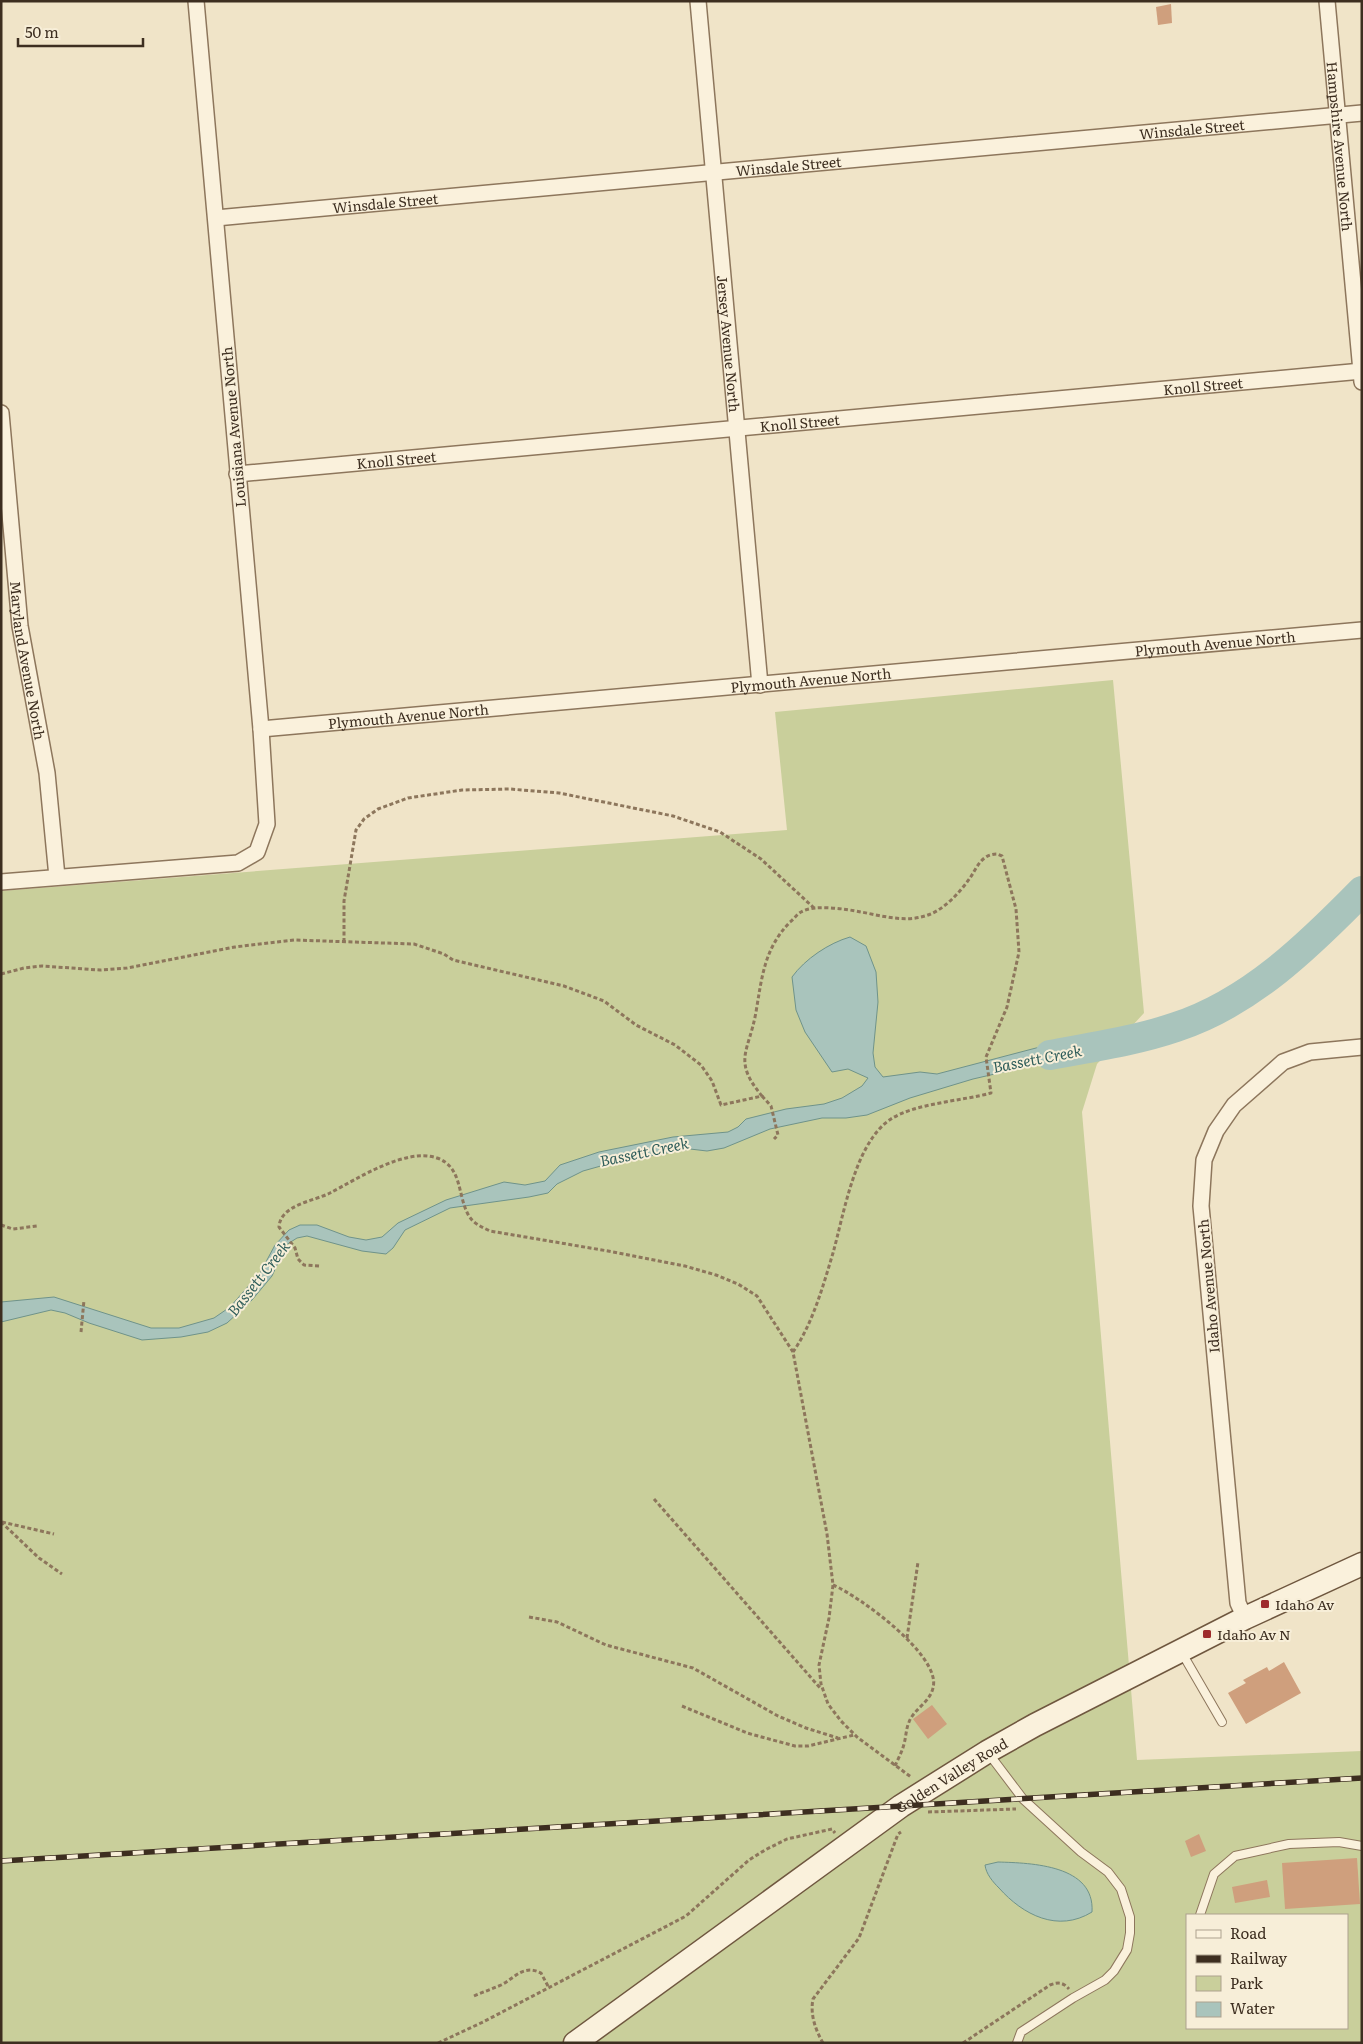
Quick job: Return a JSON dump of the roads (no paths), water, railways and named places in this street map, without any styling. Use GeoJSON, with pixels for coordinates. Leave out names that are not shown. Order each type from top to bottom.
{"type":"FeatureCollection","features":[{"type":"Feature","properties":{"kind":"street","name":"Louisiana Avenue North"},"geometry":{"type":"LineString","coordinates":[[57,877],[238,863],[257,852],[267,824],[261,729],[196,1]]}},
{"type":"Feature","properties":{"kind":"street","name":"Jersey Avenue North"},"geometry":{"type":"LineString","coordinates":[[698,1],[760,685]]}},
{"type":"Feature","properties":{"kind":"street","name":"Hampshire Avenue North"},"geometry":{"type":"LineString","coordinates":[[1328,1],[1361,375]]}},
{"type":"Feature","properties":{"kind":"street","name":"Winsdale Street"},"geometry":{"type":"LineString","coordinates":[[216,218],[1362,113]]}},
{"type":"Feature","properties":{"kind":"street","name":"Knoll Street"},"geometry":{"type":"LineString","coordinates":[[237,474],[737,428],[1361,375]]}},
{"type":"Feature","properties":{"kind":"street","name":"Maryland Avenue North"},"geometry":{"type":"LineString","coordinates":[[1,413],[20,626],[47,773],[57,877]]}},
{"type":"Feature","properties":{"kind":"street","name":"Plymouth Avenue North"},"geometry":{"type":"LineString","coordinates":[[261,729],[1362,630]]}},
{"type":"Feature","properties":{"kind":"street"},"geometry":{"type":"LineString","coordinates":[[1,882],[57,877]]}},
{"type":"Feature","properties":{"kind":"street","name":"Idaho Avenue North"},"geometry":{"type":"LineString","coordinates":[[1246,1618],[1238,1603],[1201,1206],[1204,1160],[1216,1131],[1234,1105],[1282,1062],[1310,1052],[1362,1047]]}},
{"type":"Feature","properties":{"kind":"street","name":"Golden Valley Road"},"geometry":{"type":"LineString","coordinates":[[576,2043],[900,1806],[988,1752],[1035,1725],[1246,1618],[1362,1564]]}},
{"type":"Feature","properties":{"kind":"lane"},"geometry":{"type":"LineString","coordinates":[[1182,1652],[1222,1722]]}},
{"type":"Feature","properties":{"kind":"lane"},"geometry":{"type":"LineString","coordinates":[[988,1752],[1023,1799],[1081,1852],[1108,1872],[1121,1889],[1130,1918],[1127,1950],[1114,1971],[1105,1980],[1021,2032],[1017,2043]]}},
{"type":"Feature","properties":{"kind":"lane"},"geometry":{"type":"LineString","coordinates":[[1200,1914],[1214,1874],[1235,1856],[1289,1844],[1339,1842],[1362,1846]]}},
{"type":"Feature","properties":{"kind":"water"},"geometry":{"type":"Polygon","coordinates":[[[850,937],[866,946],[876,972],[878,1002],[873,1053],[875,1067],[883,1077],[920,1072],[937,1074],[1036,1048],[1090,1042],[1090,1061],[1047,1062],[973,1079],[910,1098],[867,1115],[846,1118],[822,1118],[770,1129],[724,1148],[707,1151],[690,1149],[615,1162],[583,1171],[557,1184],[548,1193],[450,1208],[405,1230],[393,1248],[386,1254],[362,1251],[307,1236],[297,1238],[286,1245],[272,1276],[252,1300],[227,1323],[208,1332],[181,1337],[142,1340],[65,1313],[51,1310],[1,1322],[1,1302],[54,1297],[151,1328],[179,1328],[214,1318],[230,1307],[260,1273],[275,1245],[289,1230],[300,1225],[317,1225],[349,1237],[366,1240],[382,1237],[398,1223],[446,1200],[504,1182],[525,1185],[545,1181],[560,1165],[599,1152],[673,1137],[728,1132],[738,1127],[746,1119],[786,1109],[824,1104],[842,1098],[862,1086],[868,1078],[848,1069],[832,1072],[805,1032],[796,1010],[792,977],[797,970],[818,952],[850,937]]]}},
{"type":"Feature","properties":{"kind":"water"},"geometry":{"type":"Polygon","coordinates":[[[998,1862],[1043,1866],[1073,1876],[1083,1884],[1090,1896],[1092,1912],[1066,1921],[1054,1921],[1030,1913],[1008,1898],[990,1878],[985,1865],[998,1862]]]}},
{"type":"Feature","properties":{"kind":"waterway","name":"Bassett Creek"},"geometry":{"type":"LineString","coordinates":[[1050,1055],[1161,1032],[1203,1016],[1229,1003],[1277,970],[1321,932],[1362,891]]}},
{"type":"Feature","properties":{"kind":"railway"},"geometry":{"type":"LineString","coordinates":[[1,1861],[1362,1778]]}},
{"type":"Feature","properties":{"kind":"place","name":"Idaho Av"},"geometry":{"type":"Point","coordinates":[1265,1604]}},
{"type":"Feature","properties":{"kind":"place","name":"Idaho Av N"},"geometry":{"type":"Point","coordinates":[1207,1634]}}]}
